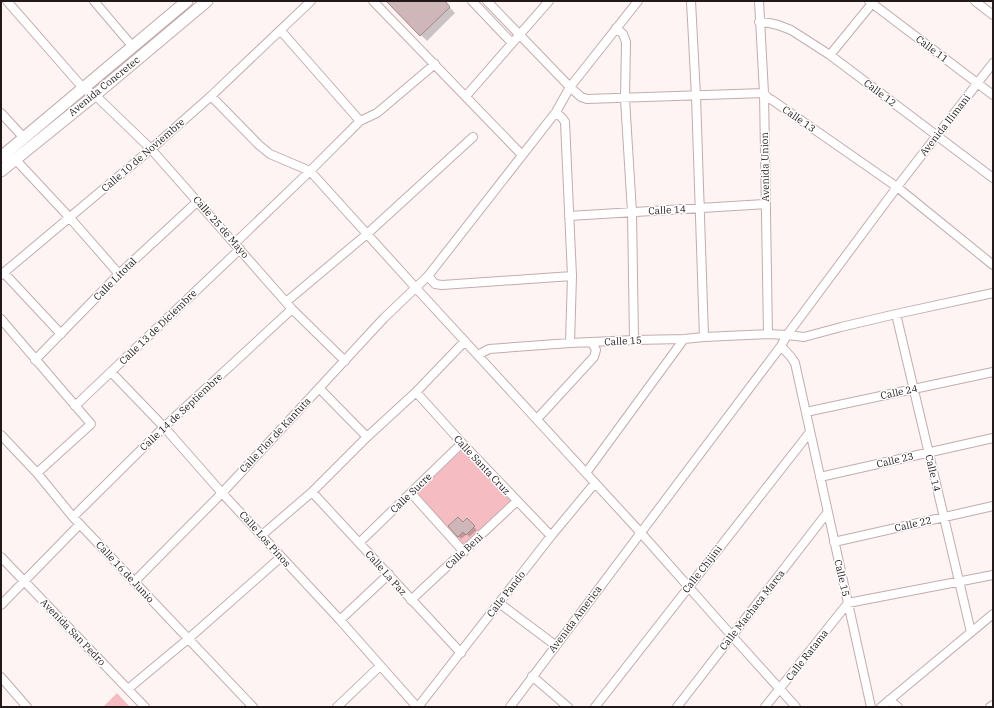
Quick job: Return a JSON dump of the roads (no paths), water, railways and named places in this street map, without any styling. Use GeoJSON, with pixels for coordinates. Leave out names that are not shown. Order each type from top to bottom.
{"type":"FeatureCollection","features":[{"type":"Feature","properties":{"kind":"street","name":"Calle 25 de Mayo"},"geometry":{"type":"LineString","coordinates":[[7,1],[83,88],[95,95],[151,149],[292,309],[344,361]]}},
{"type":"Feature","properties":{"kind":"street"},"geometry":{"type":"LineString","coordinates":[[94,1],[132,47]]}},
{"type":"Feature","properties":{"kind":"street","name":"Avenida Concretec"},"geometry":{"type":"LineString","coordinates":[[1,171],[95,95],[207,1]]}},
{"type":"Feature","properties":{"kind":"street","name":"Calle 10 de Noviembre"},"geometry":{"type":"LineString","coordinates":[[2,274],[151,149],[211,96],[312,1]]}},
{"type":"Feature","properties":{"kind":"street"},"geometry":{"type":"LineString","coordinates":[[373,1],[466,96],[522,156]]}},
{"type":"Feature","properties":{"kind":"street"},"geometry":{"type":"LineString","coordinates":[[472,1],[512,43]]}},
{"type":"Feature","properties":{"kind":"street"},"geometry":{"type":"LineString","coordinates":[[487,1],[570,87],[581,97],[587,99],[625,99],[764,93]]}},
{"type":"Feature","properties":{"kind":"street"},"geometry":{"type":"LineString","coordinates":[[466,96],[549,1]]}},
{"type":"Feature","properties":{"kind":"street","name":"Calle Flor de Kantuta"},"geometry":{"type":"LineString","coordinates":[[134,582],[222,493],[384,318],[428,276],[556,112],[570,87],[638,1]]}},
{"type":"Feature","properties":{"kind":"street"},"geometry":{"type":"LineString","coordinates":[[691,1],[696,96],[704,337]]}},
{"type":"Feature","properties":{"kind":"street","name":"Avenida Union"},"geometry":{"type":"LineString","coordinates":[[758,1],[764,93],[768,334]]}},
{"type":"Feature","properties":{"kind":"street"},"geometry":{"type":"LineString","coordinates":[[975,1],[993,15]]}},
{"type":"Feature","properties":{"kind":"street"},"geometry":{"type":"LineString","coordinates":[[830,56],[871,2]]}},
{"type":"Feature","properties":{"kind":"street","name":"Calle 11"},"geometry":{"type":"LineString","coordinates":[[871,2],[993,95]]}},
{"type":"Feature","properties":{"kind":"street","name":"Avenida Concretec"},"geometry":{"type":"LineString","coordinates":[[1,157],[132,47],[180,3]]}},
{"type":"Feature","properties":{"kind":"street","name":"Calle 12"},"geometry":{"type":"LineString","coordinates":[[759,22],[769,22],[790,30],[830,56],[993,178]]}},
{"type":"Feature","properties":{"kind":"street"},"geometry":{"type":"LineString","coordinates":[[616,28],[623,34],[626,42],[625,99],[632,212],[634,340]]}},
{"type":"Feature","properties":{"kind":"street"},"geometry":{"type":"LineString","coordinates":[[281,31],[360,121]]}},
{"type":"Feature","properties":{"kind":"street","name":"Avenida Ilimani"},"geometry":{"type":"LineString","coordinates":[[781,346],[787,335],[897,187],[993,63]]}},
{"type":"Feature","properties":{"kind":"street","name":"Calle 13 de Diciembre"},"geometry":{"type":"LineString","coordinates":[[75,406],[112,372],[360,121],[377,113],[435,64]]}},
{"type":"Feature","properties":{"kind":"street","name":"Calle 13"},"geometry":{"type":"LineString","coordinates":[[764,93],[768,98],[897,187],[993,265]]}},
{"type":"Feature","properties":{"kind":"street"},"geometry":{"type":"LineString","coordinates":[[211,96],[259,145],[270,154],[310,171],[642,533],[796,707]]}},
{"type":"Feature","properties":{"kind":"street"},"geometry":{"type":"LineString","coordinates":[[556,112],[565,122],[572,276],[570,343]]}},
{"type":"Feature","properties":{"kind":"street"},"geometry":{"type":"LineString","coordinates":[[1,113],[24,138]]}},
{"type":"Feature","properties":{"kind":"street"},"geometry":{"type":"LineString","coordinates":[[286,302],[367,234],[473,136]]}},
{"type":"Feature","properties":{"kind":"street"},"geometry":{"type":"LineString","coordinates":[[15,159],[70,218],[119,274]]}},
{"type":"Feature","properties":{"kind":"street","name":"Calle Litotal"},"geometry":{"type":"LineString","coordinates":[[35,360],[119,274],[198,201]]}},
{"type":"Feature","properties":{"kind":"street","name":"Calle 14"},"geometry":{"type":"LineString","coordinates":[[569,216],[766,204]]}},
{"type":"Feature","properties":{"kind":"street"},"geometry":{"type":"LineString","coordinates":[[2,274],[61,334]]}},
{"type":"Feature","properties":{"kind":"street"},"geometry":{"type":"LineString","coordinates":[[428,276],[435,284],[442,285],[572,276]]}},
{"type":"Feature","properties":{"kind":"street"},"geometry":{"type":"LineString","coordinates":[[787,335],[804,337],[896,314],[993,293]]}},
{"type":"Feature","properties":{"kind":"street","name":"Calle 14 de Septiembre"},"geometry":{"type":"LineString","coordinates":[[73,517],[164,427],[292,309]]}},
{"type":"Feature","properties":{"kind":"street","name":"Calle 14"},"geometry":{"type":"LineString","coordinates":[[896,314],[971,632]]}},
{"type":"Feature","properties":{"kind":"street"},"geometry":{"type":"LineString","coordinates":[[1,319],[91,424],[37,473]]}},
{"type":"Feature","properties":{"kind":"street","name":"Calle 15"},"geometry":{"type":"LineString","coordinates":[[478,355],[489,349],[570,343],[768,334],[787,335]]}},
{"type":"Feature","properties":{"kind":"street"},"geometry":{"type":"LineString","coordinates":[[586,473],[684,339]]}},
{"type":"Feature","properties":{"kind":"street"},"geometry":{"type":"LineString","coordinates":[[262,535],[312,492],[367,437],[416,392],[465,341]]}},
{"type":"Feature","properties":{"kind":"street"},"geometry":{"type":"LineString","coordinates":[[537,419],[594,357],[596,350],[592,343]]}},
{"type":"Feature","properties":{"kind":"street","name":"Calle 15"},"geometry":{"type":"LineString","coordinates":[[781,346],[795,363],[870,707]]}},
{"type":"Feature","properties":{"kind":"street","name":"Avenida America"},"geometry":{"type":"LineString","coordinates":[[510,707],[555,645],[642,533],[781,346]]}},
{"type":"Feature","properties":{"kind":"street","name":"Calle Los Pinos"},"geometry":{"type":"LineString","coordinates":[[112,372],[340,620],[415,706]]}},
{"type":"Feature","properties":{"kind":"street","name":"Calle 24"},"geometry":{"type":"LineString","coordinates":[[806,412],[993,372]]}},
{"type":"Feature","properties":{"kind":"street"},"geometry":{"type":"LineString","coordinates":[[319,388],[367,437]]}},
{"type":"Feature","properties":{"kind":"street","name":"Calle Santa Cruz"},"geometry":{"type":"LineString","coordinates":[[416,392],[517,502],[551,536]]}},
{"type":"Feature","properties":{"kind":"street","name":"Calle Chijini"},"geometry":{"type":"LineString","coordinates":[[595,707],[810,432]]}},
{"type":"Feature","properties":{"kind":"street","name":"Calle 16 de Junio"},"geometry":{"type":"LineString","coordinates":[[1,435],[37,473],[73,517],[253,707]]}},
{"type":"Feature","properties":{"kind":"street","name":"Calle 23"},"geometry":{"type":"LineString","coordinates":[[820,477],[993,438]]}},
{"type":"Feature","properties":{"kind":"street","name":"Calle Sucre"},"geometry":{"type":"LineString","coordinates":[[359,543],[462,443]]}},
{"type":"Feature","properties":{"kind":"street","name":"Calle Pando"},"geometry":{"type":"LineString","coordinates":[[415,706],[461,653],[551,536],[595,483]]}},
{"type":"Feature","properties":{"kind":"street","name":"Calle La Paz"},"geometry":{"type":"LineString","coordinates":[[312,492],[461,653]]}},
{"type":"Feature","properties":{"kind":"street"},"geometry":{"type":"LineString","coordinates":[[411,493],[464,552]]}},
{"type":"Feature","properties":{"kind":"street","name":"Calle Beni"},"geometry":{"type":"LineString","coordinates":[[411,600],[517,502]]}},
{"type":"Feature","properties":{"kind":"street","name":"Calle 22"},"geometry":{"type":"LineString","coordinates":[[834,542],[993,506]]}},
{"type":"Feature","properties":{"kind":"street","name":"Calle Machaca Marca"},"geometry":{"type":"LineString","coordinates":[[677,707],[827,513]]}},
{"type":"Feature","properties":{"kind":"street"},"geometry":{"type":"LineString","coordinates":[[1,605],[80,524]]}},
{"type":"Feature","properties":{"kind":"street","name":"Avenida San Pedro"},"geometry":{"type":"LineString","coordinates":[[1,557],[146,707]]}},
{"type":"Feature","properties":{"kind":"street"},"geometry":{"type":"LineString","coordinates":[[128,689],[188,639],[281,557]]}},
{"type":"Feature","properties":{"kind":"street"},"geometry":{"type":"LineString","coordinates":[[340,620],[389,574]]}},
{"type":"Feature","properties":{"kind":"street"},"geometry":{"type":"LineString","coordinates":[[848,604],[993,575]]}},
{"type":"Feature","properties":{"kind":"street"},"geometry":{"type":"LineString","coordinates":[[499,603],[555,645]]}},
{"type":"Feature","properties":{"kind":"street","name":"Calle Ratama"},"geometry":{"type":"LineString","coordinates":[[765,707],[848,604]]}},
{"type":"Feature","properties":{"kind":"street"},"geometry":{"type":"LineString","coordinates":[[881,707],[993,614]]}},
{"type":"Feature","properties":{"kind":"street"},"geometry":{"type":"LineString","coordinates":[[337,707],[380,666]]}},
{"type":"Feature","properties":{"kind":"street"},"geometry":{"type":"LineString","coordinates":[[532,676],[568,707]]}},
{"type":"Feature","properties":{"kind":"street"},"geometry":{"type":"LineString","coordinates":[[1,678],[27,707]]}},
{"type":"Feature","properties":{"kind":"street"},"geometry":{"type":"LineString","coordinates":[[889,700],[898,707]]}},
{"type":"Feature","properties":{"kind":"street"},"geometry":{"type":"LineString","coordinates":[[990,707],[993,704]]}}]}
